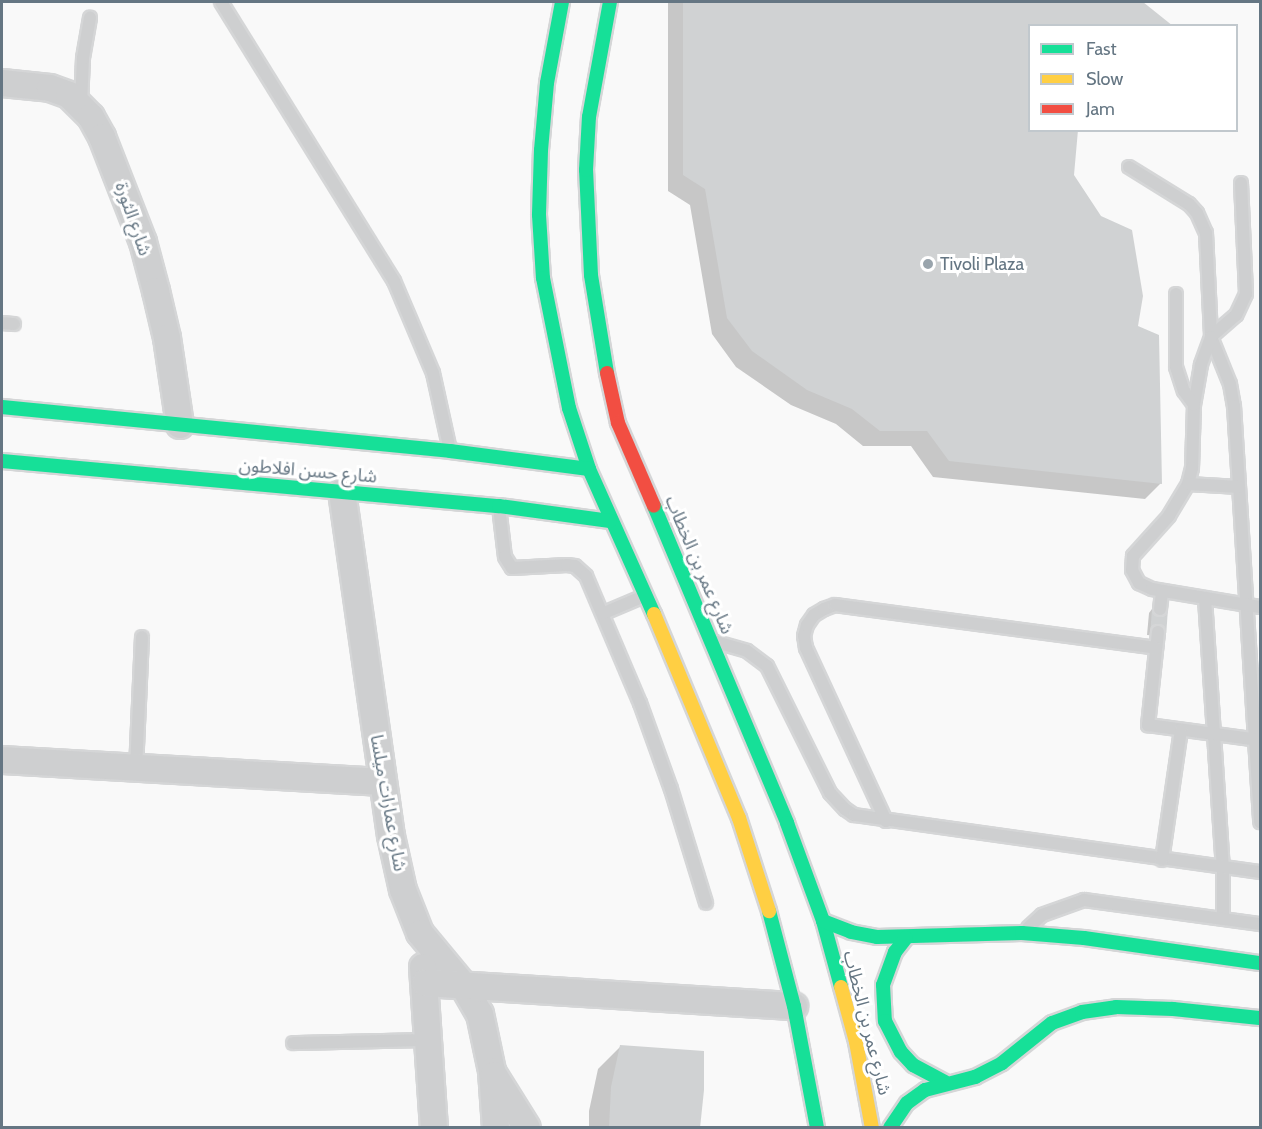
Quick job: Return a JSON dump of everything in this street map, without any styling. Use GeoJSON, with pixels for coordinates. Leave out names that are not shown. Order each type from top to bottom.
{"type":"FeatureCollection","features":[{"type":"Feature","properties":{"kind":"street"},"geometry":{"type":"LineString","coordinates":[[562,2],[547,83],[541,150],[539,215],[543,278],[554,342],[569,408],[589,469],[610,521],[646,595],[739,818],[769,912],[794,1006],[817,1128]]}},
{"type":"Feature","properties":{"kind":"street","name":"شارع عمر بن الخطاب"},"geometry":{"type":"LineString","coordinates":[[610,2],[590,117],[586,170],[591,275],[598,325],[618,423],[787,823],[823,921],[856,1042],[872,1128]]}},
{"type":"Feature","properties":{"kind":"street","name":"شارع الثورة"},"geometry":{"type":"LineString","coordinates":[[2,83],[50,88],[69,94],[81,104],[102,137],[143,242],[167,338],[180,425]]}},
{"type":"Feature","properties":{"kind":"street","name":"شارع حسن افلاطون"},"geometry":{"type":"LineString","coordinates":[[2,407],[450,451],[589,469]]}},
{"type":"Feature","properties":{"kind":"street","name":"شارع حسن افلاطون"},"geometry":{"type":"LineString","coordinates":[[2,460],[498,506],[610,521]]}},
{"type":"Feature","properties":{"kind":"street","name":"شارع عمارات ميلسا"},"geometry":{"type":"LineString","coordinates":[[342,492],[382,782],[391,836],[404,890],[420,933],[463,985],[480,1014],[492,1071],[496,1128]]}},
{"type":"Feature","properties":{"kind":"street"},"geometry":{"type":"LineString","coordinates":[[2,760],[382,782]]}},
{"type":"Feature","properties":{"kind":"street"},"geometry":{"type":"LineString","coordinates":[[823,921],[851,932],[877,937],[1023,933],[1084,938],[1260,963]]}},
{"type":"Feature","properties":{"kind":"street"},"geometry":{"type":"LineString","coordinates":[[420,933],[430,1040],[434,1128]]}},
{"type":"Feature","properties":{"kind":"street"},"geometry":{"type":"LineString","coordinates":[[906,938],[895,952],[883,986],[885,1021],[896,1045],[914,1065],[945,1082]]}},
{"type":"Feature","properties":{"kind":"street"},"geometry":{"type":"LineString","coordinates":[[425,983],[794,1006]]}},
{"type":"Feature","properties":{"kind":"street"},"geometry":{"type":"LineString","coordinates":[[890,1128],[908,1102],[925,1090],[945,1082],[975,1077],[993,1068],[1052,1023],[1082,1012],[1116,1007],[1161,1008],[1260,1018]]}},
{"type":"Feature","properties":{"kind":"street"},"geometry":{"type":"LineString","coordinates":[[492,1071],[527,1128]]}},
{"type":"Feature","properties":{"kind":"lane"},"geometry":{"type":"LineString","coordinates":[[221,2],[394,281],[433,373],[450,451]]}},
{"type":"Feature","properties":{"kind":"lane"},"geometry":{"type":"LineString","coordinates":[[81,104],[83,58],[90,18]]}},
{"type":"Feature","properties":{"kind":"lane"},"geometry":{"type":"LineString","coordinates":[[1129,166],[1189,204],[1204,224],[1212,337],[1230,384],[1257,740],[1260,822]]}},
{"type":"Feature","properties":{"kind":"lane"},"geometry":{"type":"LineString","coordinates":[[1241,183],[1246,294],[1236,315],[1212,337],[1201,365],[1194,405],[1192,468],[1188,484],[1169,516],[1133,556],[1131,570],[1139,583],[1162,592],[1260,607]]}},
{"type":"Feature","properties":{"kind":"lane"},"geometry":{"type":"LineString","coordinates":[[1176,294],[1176,367],[1184,391],[1194,405]]}},
{"type":"Feature","properties":{"kind":"lane"},"geometry":{"type":"LineString","coordinates":[[1188,484],[1239,487]]}},
{"type":"Feature","properties":{"kind":"lane"},"geometry":{"type":"LineString","coordinates":[[498,506],[508,564],[519,569],[575,566],[586,576],[604,613],[671,789],[706,903]]}},
{"type":"Feature","properties":{"kind":"lane"},"geometry":{"type":"LineString","coordinates":[[1160,609],[1162,592]]}},
{"type":"Feature","properties":{"kind":"lane"},"geometry":{"type":"LineString","coordinates":[[604,613],[646,595]]}},
{"type":"Feature","properties":{"kind":"lane"},"geometry":{"type":"LineString","coordinates":[[1205,598],[1223,867],[1223,918]]}},
{"type":"Feature","properties":{"kind":"lane"},"geometry":{"type":"LineString","coordinates":[[886,821],[806,648],[804,636],[807,625],[814,615],[835,606],[1156,648]]}},
{"type":"Feature","properties":{"kind":"lane"},"geometry":{"type":"LineString","coordinates":[[1158,632],[1148,725],[1257,740]]}},
{"type":"Feature","properties":{"kind":"lane"},"geometry":{"type":"LineString","coordinates":[[136,769],[142,637]]}},
{"type":"Feature","properties":{"kind":"lane"},"geometry":{"type":"LineString","coordinates":[[712,641],[747,651],[768,666],[830,793],[845,809],[854,814],[886,821],[1260,872]]}},
{"type":"Feature","properties":{"kind":"lane"},"geometry":{"type":"LineString","coordinates":[[1162,860],[1180,730]]}},
{"type":"Feature","properties":{"kind":"lane"},"geometry":{"type":"LineString","coordinates":[[1023,933],[1042,915],[1084,900],[1260,924]]}},
{"type":"Feature","properties":{"kind":"lane"},"geometry":{"type":"LineString","coordinates":[[293,1043],[430,1040]]}},
{"type":"Feature","properties":{"kind":"building","name":"Tivoli Plaza"},"geometry":{"type":"Polygon","coordinates":[[[683,2],[1143,2],[1170,24],[1028,24],[1028,132],[1078,132],[1074,175],[1101,216],[1132,230],[1143,296],[1138,326],[1159,335],[1162,484],[949,461],[927,431],[880,431],[852,409],[807,390],[752,351],[727,318],[705,189],[683,175],[683,2]]]}},
{"type":"Feature","properties":{"kind":"building"},"geometry":{"type":"Polygon","coordinates":[[[1152,608],[1168,609],[1166,633],[1150,632],[1152,608]]]}},
{"type":"Feature","properties":{"kind":"building"},"geometry":{"type":"Polygon","coordinates":[[[620,1045],[704,1051],[704,1090],[700,1128],[609,1128],[611,1087],[620,1045]]]}},
{"type":"Feature","properties":{"kind":"traffic: fast"},"geometry":{"type":"LineString","coordinates":[[562,2],[547,83],[541,150],[539,215],[543,278],[569,408],[589,469],[654,614]]}},
{"type":"Feature","properties":{"kind":"traffic: fast"},"geometry":{"type":"LineString","coordinates":[[607,373],[591,275],[586,170],[589,117],[610,2]]}},
{"type":"Feature","properties":{"kind":"traffic: fast"},"geometry":{"type":"LineString","coordinates":[[2,407],[450,451],[589,469]]}},
{"type":"Feature","properties":{"kind":"traffic: fast"},"geometry":{"type":"LineString","coordinates":[[2,461],[499,506],[610,521]]}},
{"type":"Feature","properties":{"kind":"traffic: fast"},"geometry":{"type":"LineString","coordinates":[[654,506],[787,823],[823,921],[841,987]]}},
{"type":"Feature","properties":{"kind":"traffic: fast"},"geometry":{"type":"LineString","coordinates":[[769,911],[794,1006],[817,1128]]}},
{"type":"Feature","properties":{"kind":"traffic: fast"},"geometry":{"type":"LineString","coordinates":[[823,921],[851,932],[877,937],[1022,933],[1084,938],[1260,963]]}},
{"type":"Feature","properties":{"kind":"traffic: fast"},"geometry":{"type":"LineString","coordinates":[[906,938],[895,952],[883,985],[885,1021],[901,1052],[913,1065],[945,1082]]}},
{"type":"Feature","properties":{"kind":"traffic: fast"},"geometry":{"type":"LineString","coordinates":[[890,1128],[907,1103],[925,1090],[975,1077],[1002,1063],[1052,1023],[1082,1012],[1116,1007],[1173,1009],[1260,1018]]}},
{"type":"Feature","properties":{"kind":"traffic: slow"},"geometry":{"type":"LineString","coordinates":[[654,614],[739,818],[769,911]]}},
{"type":"Feature","properties":{"kind":"traffic: slow"},"geometry":{"type":"LineString","coordinates":[[841,987],[856,1042],[872,1128]]}},
{"type":"Feature","properties":{"kind":"traffic: jam"},"geometry":{"type":"LineString","coordinates":[[607,373],[618,423],[654,506]]}},
{"type":"Feature","properties":{"kind":"place","name":"Tivoli Plaza"},"geometry":{"type":"Point","coordinates":[928,264]}}]}
